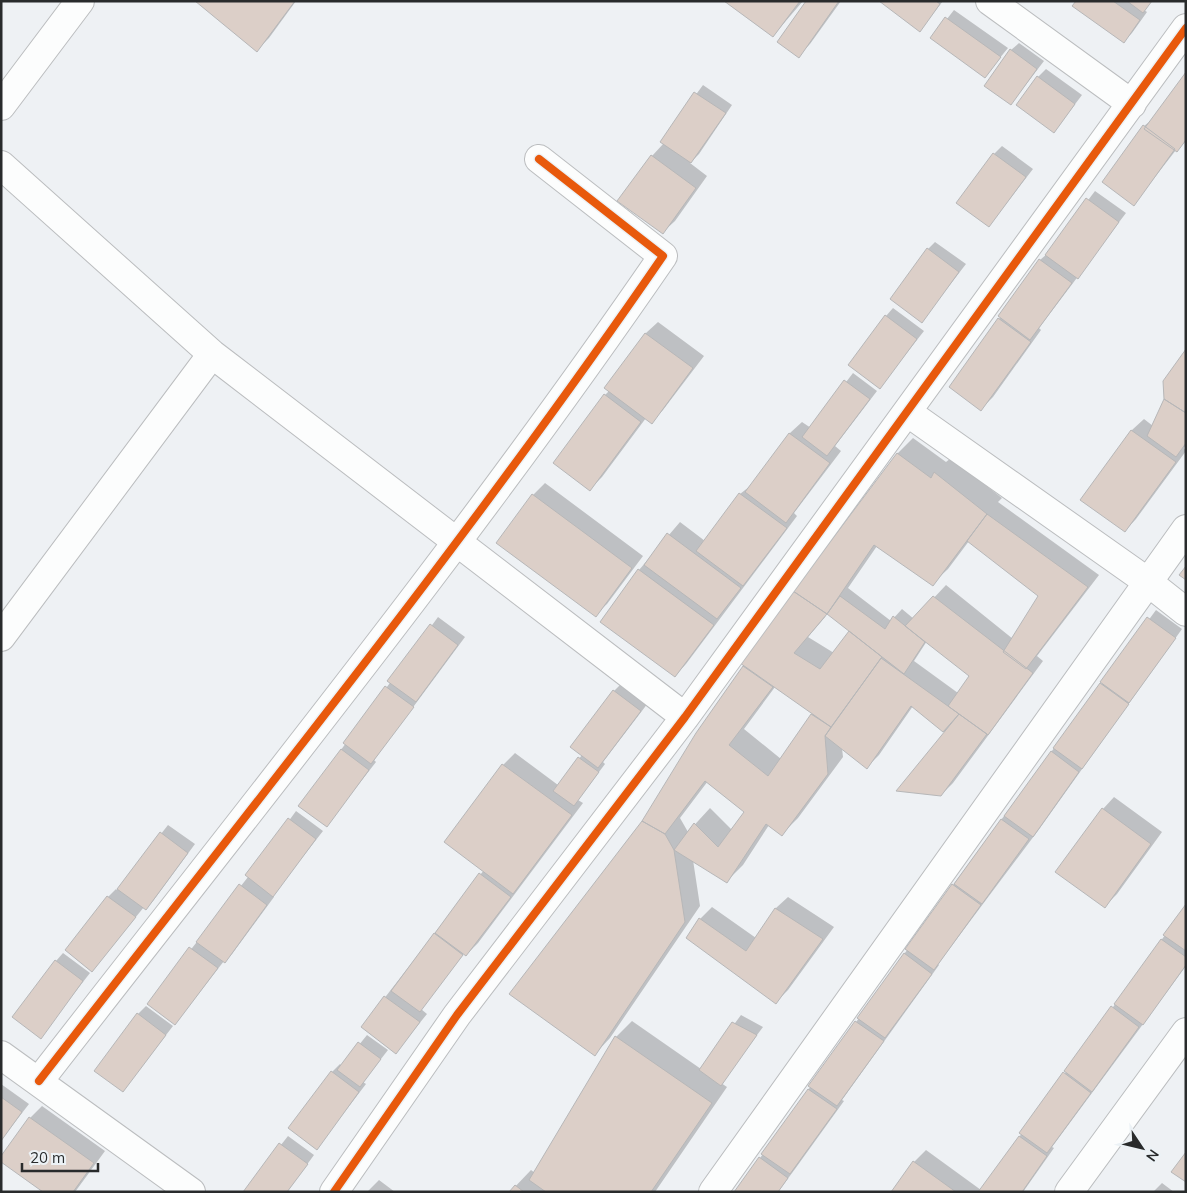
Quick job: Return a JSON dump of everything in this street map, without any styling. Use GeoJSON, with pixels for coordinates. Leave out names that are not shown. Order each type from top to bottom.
{"type":"FeatureCollection","features":[{"type":"Feature","properties":{"kind":"street"},"geometry":{"type":"LineString","coordinates":[[1,106],[80,1]]}},
{"type":"Feature","properties":{"kind":"street"},"geometry":{"type":"LineString","coordinates":[[990,1],[1132,104]]}},
{"type":"Feature","properties":{"kind":"street"},"geometry":{"type":"LineString","coordinates":[[334,1192],[457,1015],[685,717],[1186,28]]}},
{"type":"Feature","properties":{"kind":"street"},"geometry":{"type":"LineString","coordinates":[[39,1082],[456,543],[612,330],[663,256],[540,159]]}},
{"type":"Feature","properties":{"kind":"street"},"geometry":{"type":"LineString","coordinates":[[1,165],[212,354],[685,717]]}},
{"type":"Feature","properties":{"kind":"street"},"geometry":{"type":"LineString","coordinates":[[1,637],[212,354]]}},
{"type":"Feature","properties":{"kind":"street"},"geometry":{"type":"LineString","coordinates":[[907,412],[1148,582],[1186,612]]}},
{"type":"Feature","properties":{"kind":"street"},"geometry":{"type":"LineString","coordinates":[[713,1192],[1186,529]]}},
{"type":"Feature","properties":{"kind":"street"},"geometry":{"type":"LineString","coordinates":[[1069,1192],[1186,1032]]}},
{"type":"Feature","properties":{"kind":"street"},"geometry":{"type":"LineString","coordinates":[[1,1056],[191,1192]]}},
{"type":"Feature","properties":{"kind":"building"},"geometry":{"type":"Polygon","coordinates":[[[195,1],[295,1],[257,52],[195,1]]]}},
{"type":"Feature","properties":{"kind":"building"},"geometry":{"type":"Polygon","coordinates":[[[724,1],[800,1],[773,37],[724,1]]]}},
{"type":"Feature","properties":{"kind":"building"},"geometry":{"type":"Polygon","coordinates":[[[806,1],[839,1],[799,58],[777,42],[806,1]]]}},
{"type":"Feature","properties":{"kind":"building"},"geometry":{"type":"Polygon","coordinates":[[[879,1],[936,1],[940,4],[920,32],[879,1]]]}},
{"type":"Feature","properties":{"kind":"building"},"geometry":{"type":"Polygon","coordinates":[[[1076,1],[1113,1],[1140,20],[1124,43],[1072,6],[1076,1]]]}},
{"type":"Feature","properties":{"kind":"building"},"geometry":{"type":"Polygon","coordinates":[[[1127,1],[1152,1],[1143,13],[1127,1]]]}},
{"type":"Feature","properties":{"kind":"building"},"geometry":{"type":"Polygon","coordinates":[[[945,17],[1001,57],[985,78],[930,38],[945,17]]]}},
{"type":"Feature","properties":{"kind":"building"},"geometry":{"type":"Polygon","coordinates":[[[1010,49],[1037,69],[1011,105],[984,86],[1010,49]]]}},
{"type":"Feature","properties":{"kind":"building"},"geometry":{"type":"Polygon","coordinates":[[[1186,72],[1186,140],[1177,152],[1144,129],[1186,72]]]}},
{"type":"Feature","properties":{"kind":"building"},"geometry":{"type":"Polygon","coordinates":[[[1037,76],[1075,104],[1054,133],[1016,105],[1037,76]]]}},
{"type":"Feature","properties":{"kind":"building"},"geometry":{"type":"Polygon","coordinates":[[[694,92],[726,113],[691,163],[660,142],[694,92]]]}},
{"type":"Feature","properties":{"kind":"building"},"geometry":{"type":"Polygon","coordinates":[[[1143,125],[1175,149],[1134,206],[1102,182],[1143,125]]]}},
{"type":"Feature","properties":{"kind":"building"},"geometry":{"type":"Polygon","coordinates":[[[993,153],[1026,177],[989,227],[956,203],[993,153]]]}},
{"type":"Feature","properties":{"kind":"building"},"geometry":{"type":"Polygon","coordinates":[[[651,155],[696,188],[663,234],[617,201],[651,155]]]}},
{"type":"Feature","properties":{"kind":"building"},"geometry":{"type":"Polygon","coordinates":[[[1086,198],[1119,222],[1078,279],[1045,255],[1086,198]]]}},
{"type":"Feature","properties":{"kind":"building"},"geometry":{"type":"Polygon","coordinates":[[[927,248],[959,272],[922,323],[890,299],[927,248]]]}},
{"type":"Feature","properties":{"kind":"building"},"geometry":{"type":"Polygon","coordinates":[[[1039,259],[1072,283],[1030,340],[998,316],[1039,259]]]}},
{"type":"Feature","properties":{"kind":"building"},"geometry":{"type":"Polygon","coordinates":[[[885,315],[917,339],[880,389],[848,365],[885,315]]]}},
{"type":"Feature","properties":{"kind":"building"},"geometry":{"type":"Polygon","coordinates":[[[998,318],[1031,342],[981,411],[949,387],[998,318]]]}},
{"type":"Feature","properties":{"kind":"building"},"geometry":{"type":"Polygon","coordinates":[[[645,333],[693,368],[652,424],[604,388],[645,333]]]}},
{"type":"Feature","properties":{"kind":"building"},"geometry":{"type":"Polygon","coordinates":[[[1186,349],[1186,413],[1164,399],[1163,381],[1186,349]]]}},
{"type":"Feature","properties":{"kind":"building"},"geometry":{"type":"Polygon","coordinates":[[[844,380],[870,399],[827,456],[802,437],[844,380]]]}},
{"type":"Feature","properties":{"kind":"building"},"geometry":{"type":"Polygon","coordinates":[[[604,394],[641,422],[590,491],[553,463],[604,394]]]}},
{"type":"Feature","properties":{"kind":"building"},"geometry":{"type":"Polygon","coordinates":[[[1164,399],[1186,413],[1186,443],[1176,457],[1147,436],[1164,399]]]}},
{"type":"Feature","properties":{"kind":"building"},"geometry":{"type":"Polygon","coordinates":[[[1131,430],[1176,462],[1125,532],[1080,500],[1131,430]]]}},
{"type":"Feature","properties":{"kind":"building"},"geometry":{"type":"Polygon","coordinates":[[[789,433],[830,463],[786,523],[745,492],[789,433]]]}},
{"type":"Feature","properties":{"kind":"building"},"geometry":{"type":"Polygon","coordinates":[[[897,453],[931,478],[934,472],[987,514],[933,586],[874,545],[827,614],[793,591],[897,453]]]}},
{"type":"Feature","properties":{"kind":"building"},"geometry":{"type":"Polygon","coordinates":[[[739,493],[787,528],[743,586],[696,551],[739,493]]]}},
{"type":"Feature","properties":{"kind":"building"},"geometry":{"type":"Polygon","coordinates":[[[532,494],[632,568],[596,617],[496,543],[532,494]]]}},
{"type":"Feature","properties":{"kind":"building"},"geometry":{"type":"Polygon","coordinates":[[[987,514],[1088,587],[1026,669],[1003,652],[1038,596],[967,541],[987,514]]]}},
{"type":"Feature","properties":{"kind":"building"},"geometry":{"type":"Polygon","coordinates":[[[667,533],[741,588],[717,619],[644,565],[667,533]]]}},
{"type":"Feature","properties":{"kind":"building"},"geometry":{"type":"Polygon","coordinates":[[[1186,566],[1186,580],[1179,575],[1186,566]]]}},
{"type":"Feature","properties":{"kind":"building"},"geometry":{"type":"Polygon","coordinates":[[[638,569],[714,625],[675,677],[600,622],[638,569]]]}},
{"type":"Feature","properties":{"kind":"building"},"geometry":{"type":"Polygon","coordinates":[[[793,591],[827,614],[794,653],[820,669],[849,631],[882,657],[831,727],[730,656],[793,591]]]}},
{"type":"Feature","properties":{"kind":"building"},"geometry":{"type":"Polygon","coordinates":[[[840,596],[885,629],[893,616],[925,642],[904,674],[827,614],[840,596]]]}},
{"type":"Feature","properties":{"kind":"building"},"geometry":{"type":"Polygon","coordinates":[[[933,596],[1033,673],[988,735],[948,706],[969,676],[905,626],[933,596]]]}},
{"type":"Feature","properties":{"kind":"building"},"geometry":{"type":"Polygon","coordinates":[[[1147,617],[1176,638],[1129,703],[1100,682],[1147,617]]]}},
{"type":"Feature","properties":{"kind":"building"},"geometry":{"type":"Polygon","coordinates":[[[430,624],[458,645],[416,702],[387,681],[430,624]]]}},
{"type":"Feature","properties":{"kind":"building"},"geometry":{"type":"Polygon","coordinates":[[[881,658],[959,714],[943,732],[911,706],[867,769],[825,736],[881,658]]]}},
{"type":"Feature","properties":{"kind":"building"},"geometry":{"type":"Polygon","coordinates":[[[743,666],[773,687],[729,745],[768,776],[811,714],[831,727],[825,736],[828,774],[782,836],[766,824],[727,883],[674,850],[694,823],[718,847],[744,812],[705,781],[665,834],[642,821],[696,733],[743,666]]]}},
{"type":"Feature","properties":{"kind":"building"},"geometry":{"type":"Polygon","coordinates":[[[1100,683],[1129,704],[1082,769],[1053,748],[1100,683]]]}},
{"type":"Feature","properties":{"kind":"building"},"geometry":{"type":"Polygon","coordinates":[[[385,686],[414,707],[371,764],[343,743],[385,686]]]}},
{"type":"Feature","properties":{"kind":"building"},"geometry":{"type":"Polygon","coordinates":[[[613,690],[641,711],[598,768],[570,747],[613,690]]]}},
{"type":"Feature","properties":{"kind":"building"},"geometry":{"type":"Polygon","coordinates":[[[959,714],[987,734],[941,796],[896,791],[959,714]]]}},
{"type":"Feature","properties":{"kind":"building"},"geometry":{"type":"Polygon","coordinates":[[[341,749],[369,770],[327,827],[298,806],[341,749]]]}},
{"type":"Feature","properties":{"kind":"building"},"geometry":{"type":"Polygon","coordinates":[[[1051,751],[1079,772],[1033,837],[1004,816],[1051,751]]]}},
{"type":"Feature","properties":{"kind":"building"},"geometry":{"type":"Polygon","coordinates":[[[578,757],[599,772],[574,806],[553,791],[578,757]]]}},
{"type":"Feature","properties":{"kind":"building"},"geometry":{"type":"Polygon","coordinates":[[[502,764],[572,815],[513,894],[444,842],[502,764]]]}},
{"type":"Feature","properties":{"kind":"building"},"geometry":{"type":"Polygon","coordinates":[[[1102,808],[1151,844],[1105,908],[1055,872],[1102,808]]]}},
{"type":"Feature","properties":{"kind":"building"},"geometry":{"type":"Polygon","coordinates":[[[288,818],[316,839],[273,897],[245,875],[288,818]]]}},
{"type":"Feature","properties":{"kind":"building"},"geometry":{"type":"Polygon","coordinates":[[[1001,819],[1029,839],[982,904],[954,884],[1001,819]]]}},
{"type":"Feature","properties":{"kind":"building"},"geometry":{"type":"Polygon","coordinates":[[[642,821],[665,834],[674,850],[685,922],[595,1056],[509,994],[642,821]]]}},
{"type":"Feature","properties":{"kind":"building"},"geometry":{"type":"Polygon","coordinates":[[[160,832],[188,853],[146,910],[117,889],[160,832]]]}},
{"type":"Feature","properties":{"kind":"building"},"geometry":{"type":"Polygon","coordinates":[[[479,873],[511,897],[466,956],[435,933],[479,873]]]}},
{"type":"Feature","properties":{"kind":"building"},"geometry":{"type":"Polygon","coordinates":[[[239,884],[267,905],[225,963],[196,942],[239,884]]]}},
{"type":"Feature","properties":{"kind":"building"},"geometry":{"type":"Polygon","coordinates":[[[952,884],[981,905],[934,970],[905,949],[952,884]]]}},
{"type":"Feature","properties":{"kind":"building"},"geometry":{"type":"Polygon","coordinates":[[[107,896],[136,917],[92,972],[65,950],[107,896]]]}},
{"type":"Feature","properties":{"kind":"building"},"geometry":{"type":"Polygon","coordinates":[[[1186,904],[1186,951],[1163,935],[1186,904]]]}},
{"type":"Feature","properties":{"kind":"building"},"geometry":{"type":"Polygon","coordinates":[[[775,908],[823,939],[776,1004],[686,938],[699,918],[746,951],[775,908]]]}},
{"type":"Feature","properties":{"kind":"building"},"geometry":{"type":"Polygon","coordinates":[[[434,933],[463,955],[420,1012],[391,991],[434,933]]]}},
{"type":"Feature","properties":{"kind":"building"},"geometry":{"type":"Polygon","coordinates":[[[1161,939],[1186,957],[1186,965],[1143,1025],[1114,1004],[1161,939]]]}},
{"type":"Feature","properties":{"kind":"building"},"geometry":{"type":"Polygon","coordinates":[[[189,947],[218,968],[175,1025],[147,1004],[189,947]]]}},
{"type":"Feature","properties":{"kind":"building"},"geometry":{"type":"Polygon","coordinates":[[[904,953],[932,974],[885,1038],[857,1018],[904,953]]]}},
{"type":"Feature","properties":{"kind":"building"},"geometry":{"type":"Polygon","coordinates":[[[55,960],[83,981],[41,1039],[12,1017],[55,960]]]}},
{"type":"Feature","properties":{"kind":"building"},"geometry":{"type":"Polygon","coordinates":[[[384,996],[420,1022],[396,1054],[361,1027],[384,996]]]}},
{"type":"Feature","properties":{"kind":"building"},"geometry":{"type":"Polygon","coordinates":[[[1111,1006],[1139,1027],[1092,1092],[1064,1071],[1111,1006]]]}},
{"type":"Feature","properties":{"kind":"building"},"geometry":{"type":"Polygon","coordinates":[[[137,1013],[166,1035],[123,1092],[94,1071],[137,1013]]]}},
{"type":"Feature","properties":{"kind":"building"},"geometry":{"type":"Polygon","coordinates":[[[855,1021],[884,1041],[837,1106],[808,1086],[855,1021]]]}},
{"type":"Feature","properties":{"kind":"building"},"geometry":{"type":"Polygon","coordinates":[[[732,1022],[757,1035],[721,1086],[699,1070],[732,1022]]]}},
{"type":"Feature","properties":{"kind":"building"},"geometry":{"type":"Polygon","coordinates":[[[615,1036],[712,1103],[651,1192],[546,1192],[529,1180],[615,1036]]]}},
{"type":"Feature","properties":{"kind":"building"},"geometry":{"type":"Polygon","coordinates":[[[358,1042],[381,1059],[360,1087],[337,1070],[358,1042]]]}},
{"type":"Feature","properties":{"kind":"building"},"geometry":{"type":"Polygon","coordinates":[[[331,1071],[359,1092],[317,1150],[288,1128],[331,1071]]]}},
{"type":"Feature","properties":{"kind":"building"},"geometry":{"type":"Polygon","coordinates":[[[1063,1072],[1091,1093],[1047,1153],[1019,1133],[1063,1072]]]}},
{"type":"Feature","properties":{"kind":"building"},"geometry":{"type":"Polygon","coordinates":[[[808,1089],[837,1109],[790,1174],[761,1154],[808,1089]]]}},
{"type":"Feature","properties":{"kind":"building"},"geometry":{"type":"Polygon","coordinates":[[[1,1097],[22,1112],[1,1141],[1,1097]]]}},
{"type":"Feature","properties":{"kind":"building"},"geometry":{"type":"Polygon","coordinates":[[[29,1117],[94,1163],[73,1192],[43,1192],[1,1162],[1,1156],[29,1117]]]}},
{"type":"Feature","properties":{"kind":"building"},"geometry":{"type":"Polygon","coordinates":[[[1019,1136],[1047,1156],[1022,1192],[978,1192],[1019,1136]]]}},
{"type":"Feature","properties":{"kind":"building"},"geometry":{"type":"Polygon","coordinates":[[[279,1143],[308,1164],[287,1192],[243,1192],[279,1143]]]}},
{"type":"Feature","properties":{"kind":"building"},"geometry":{"type":"Polygon","coordinates":[[[1186,1152],[1186,1182],[1171,1172],[1186,1152]]]}},
{"type":"Feature","properties":{"kind":"building"},"geometry":{"type":"Polygon","coordinates":[[[759,1157],[788,1178],[778,1192],[734,1192],[759,1157]]]}},
{"type":"Feature","properties":{"kind":"building"},"geometry":{"type":"Polygon","coordinates":[[[913,1161],[956,1192],[891,1192],[913,1161]]]}},
{"type":"Feature","properties":{"kind":"building"},"geometry":{"type":"Polygon","coordinates":[[[515,1185],[524,1192],[509,1192],[515,1185]]]}},
{"type":"Feature","properties":{"kind":"cycle path"},"geometry":{"type":"LineString","coordinates":[[334,1192],[457,1015],[685,717],[1186,28]]}},
{"type":"Feature","properties":{"kind":"cycle path"},"geometry":{"type":"LineString","coordinates":[[39,1081],[436,570],[589,362],[663,256],[539,159]]}}]}
